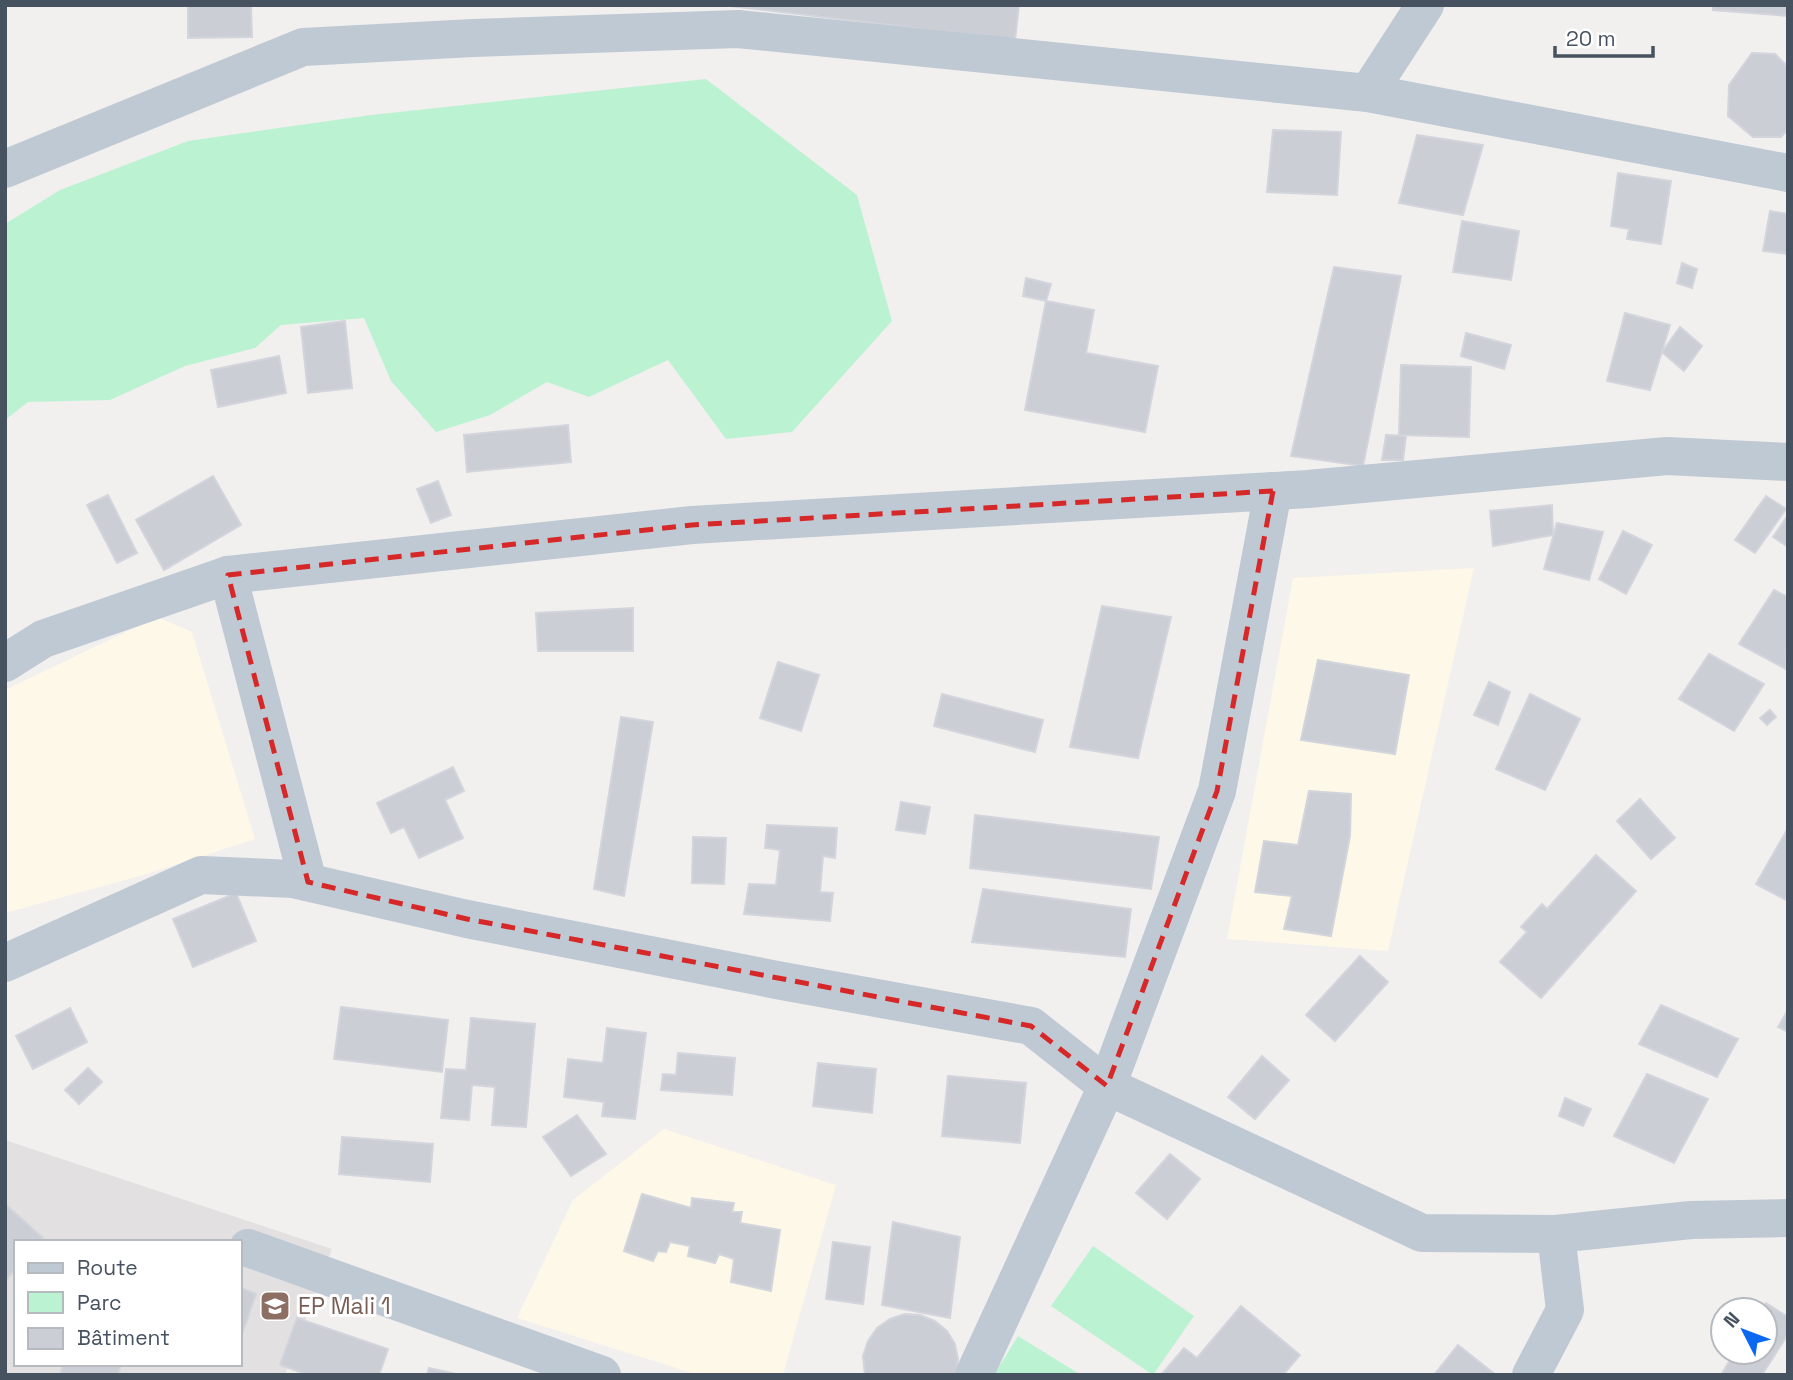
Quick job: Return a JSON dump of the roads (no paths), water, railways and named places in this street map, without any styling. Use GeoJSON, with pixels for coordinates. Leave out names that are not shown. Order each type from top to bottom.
{"type":"FeatureCollection","features":[{"type":"Feature","properties":{"kind":"street"},"geometry":{"type":"LineString","coordinates":[[1368,93],[1425,5]]}},
{"type":"Feature","properties":{"kind":"street"},"geometry":{"type":"LineString","coordinates":[[5,169],[303,47],[460,38],[738,29],[1368,93],[1788,173]]}},
{"type":"Feature","properties":{"kind":"street"},"geometry":{"type":"LineString","coordinates":[[5,663],[43,639],[228,575],[692,525],[1273,491],[1667,456],[1788,462]]}},
{"type":"Feature","properties":{"kind":"street"},"geometry":{"type":"LineString","coordinates":[[974,1375],[1107,1086],[1217,791],[1273,491]]}},
{"type":"Feature","properties":{"kind":"street"},"geometry":{"type":"LineString","coordinates":[[228,575],[308,882]]}},
{"type":"Feature","properties":{"kind":"street"},"geometry":{"type":"LineString","coordinates":[[5,962],[201,875],[293,878],[467,919],[1031,1027],[1107,1086],[1422,1233],[1556,1234],[1691,1220],[1788,1218]]}},
{"type":"Feature","properties":{"kind":"street"},"geometry":{"type":"LineString","coordinates":[[1531,1375],[1565,1310],[1556,1234]]}},
{"type":"Feature","properties":{"kind":"street"},"geometry":{"type":"LineString","coordinates":[[248,1248],[602,1375]]}},
{"type":"Feature","properties":{"kind":"place","name":"EP Mali 1"},"geometry":{"type":"Point","coordinates":[275,1306]}}]}
